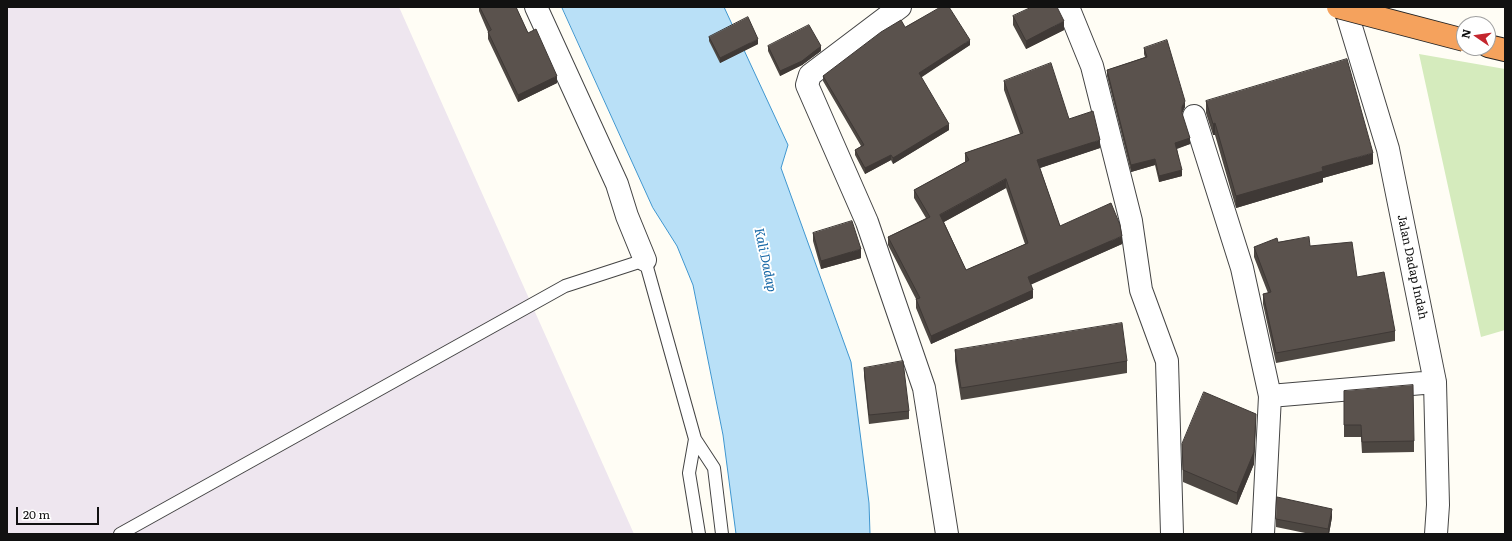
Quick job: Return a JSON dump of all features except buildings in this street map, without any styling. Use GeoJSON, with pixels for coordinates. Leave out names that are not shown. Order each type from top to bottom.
{"type":"FeatureCollection","features":[{"type":"Feature","properties":{"kind":"highway"},"geometry":{"type":"LineString","coordinates":[[1338,7],[1456,38]]}},
{"type":"Feature","properties":{"kind":"street"},"geometry":{"type":"LineString","coordinates":[[536,7],[617,184],[627,216],[645,260]]}},
{"type":"Feature","properties":{"kind":"street"},"geometry":{"type":"LineString","coordinates":[[900,7],[810,75],[807,85],[867,222],[924,388],[947,534]]}},
{"type":"Feature","properties":{"kind":"street"},"geometry":{"type":"LineString","coordinates":[[1068,7],[1092,66],[1131,221],[1141,290],[1167,361],[1172,534]]}},
{"type":"Feature","properties":{"kind":"street","name":"Jalan Dadap Indah"},"geometry":{"type":"LineString","coordinates":[[1345,7],[1388,149],[1436,382],[1438,505],[1436,534]]}},
{"type":"Feature","properties":{"kind":"street"},"geometry":{"type":"LineString","coordinates":[[1194,116],[1242,268],[1270,396],[1263,534]]}},
{"type":"Feature","properties":{"kind":"street"},"geometry":{"type":"LineString","coordinates":[[1270,396],[1436,382]]}},
{"type":"Feature","properties":{"kind":"lane"},"geometry":{"type":"LineString","coordinates":[[120,534],[565,286],[645,260],[695,439],[714,468],[722,534]]}},
{"type":"Feature","properties":{"kind":"lane"},"geometry":{"type":"LineString","coordinates":[[695,439],[689,473],[699,534]]}},
{"type":"Feature","properties":{"kind":"shaded area"},"geometry":{"type":"Polygon","coordinates":[[[7,7],[399,7],[634,534],[7,534],[7,7]]]}},
{"type":"Feature","properties":{"kind":"green space"},"geometry":{"type":"Polygon","coordinates":[[[1419,54],[1505,69],[1505,330],[1481,337],[1419,54]]]}},
{"type":"Feature","properties":{"kind":"water","name":"Kali Dadap"},"geometry":{"type":"Polygon","coordinates":[[[562,7],[724,7],[788,145],[781,168],[851,362],[869,503],[870,534],[736,534],[723,435],[693,285],[677,246],[653,208],[562,7]]]}}]}
